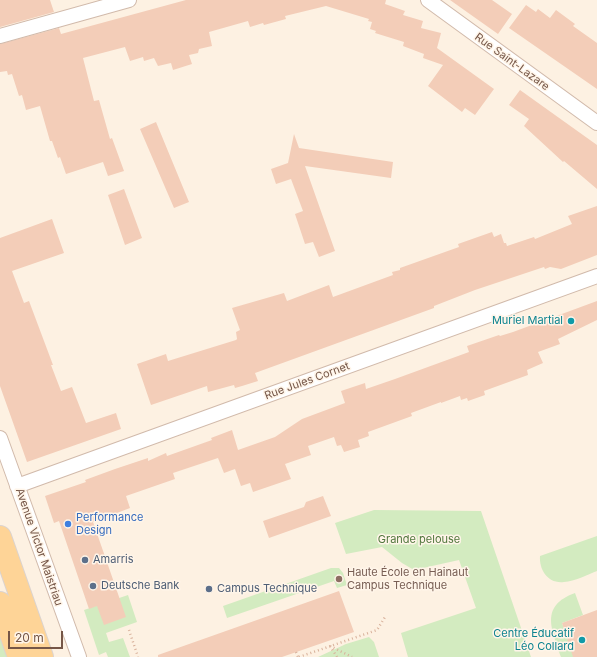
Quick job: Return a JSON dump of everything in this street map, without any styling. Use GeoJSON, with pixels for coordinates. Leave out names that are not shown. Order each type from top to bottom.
{"type":"FeatureCollection","features":[{"type":"Feature","properties":{"kind":"main road"},"geometry":{"type":"LineString","coordinates":[[0,537],[42,657]]}},
{"type":"Feature","properties":{"kind":"main road"},"geometry":{"type":"LineString","coordinates":[[0,603],[19,657]]}},
{"type":"Feature","properties":{"kind":"street","name":"Rue Saint-Lazare"},"geometry":{"type":"LineString","coordinates":[[428,0],[597,123]]}},
{"type":"Feature","properties":{"kind":"street"},"geometry":{"type":"LineString","coordinates":[[0,36],[121,1]]}},
{"type":"Feature","properties":{"kind":"street","name":"Rue Jules Cornet"},"geometry":{"type":"LineString","coordinates":[[17,486],[597,276]]}},
{"type":"Feature","properties":{"kind":"street","name":"Avenue Victor Maistriau"},"geometry":{"type":"LineString","coordinates":[[0,438],[79,657]]}},
{"type":"Feature","properties":{"kind":"path"},"geometry":{"type":"LineString","coordinates":[[296,652],[298,657],[377,630],[385,617]]}},
{"type":"Feature","properties":{"kind":"path"},"geometry":{"type":"LineString","coordinates":[[129,630],[138,657]]}},
{"type":"Feature","properties":{"kind":"path"},"geometry":{"type":"LineString","coordinates":[[330,646],[337,657]]}},
{"type":"Feature","properties":{"kind":"path"},"geometry":{"type":"LineString","coordinates":[[330,646],[352,657]]}},
{"type":"Feature","properties":{"kind":"green space","name":"Grande pelouse"},"geometry":{"type":"Polygon","coordinates":[[[374,510],[481,511],[531,657],[408,657],[401,633],[476,608],[459,560],[414,570],[402,563],[382,547],[346,554],[335,523],[374,510]]]}},
{"type":"Feature","properties":{"kind":"green space"},"geometry":{"type":"Polygon","coordinates":[[[597,536],[597,571],[577,579],[558,582],[553,581],[543,571],[540,556],[597,536]]]}},
{"type":"Feature","properties":{"kind":"green space"},"geometry":{"type":"Polygon","coordinates":[[[331,568],[339,568],[343,573],[347,585],[337,588],[334,581],[227,618],[223,606],[331,568]]]}},
{"type":"Feature","properties":{"kind":"green space"},"geometry":{"type":"Polygon","coordinates":[[[575,593],[583,615],[562,623],[574,657],[561,657],[552,628],[552,612],[556,605],[564,598],[575,593]]]}},
{"type":"Feature","properties":{"kind":"green space"},"geometry":{"type":"Polygon","coordinates":[[[128,595],[137,622],[106,633],[109,642],[123,638],[130,657],[108,657],[106,652],[99,655],[84,610],[128,595]]]}},
{"type":"Feature","properties":{"kind":"green space"},"geometry":{"type":"Polygon","coordinates":[[[0,635],[8,657],[0,657],[0,635]]]}},
{"type":"Feature","properties":{"kind":"green space"},"geometry":{"type":"Polygon","coordinates":[[[369,637],[374,642],[379,657],[318,657],[346,644],[369,637]]]}},
{"type":"Feature","properties":{"kind":"building"},"geometry":{"type":"Polygon","coordinates":[[[0,0],[50,0],[54,12],[0,27],[0,0]]]}},
{"type":"Feature","properties":{"kind":"building"},"geometry":{"type":"Polygon","coordinates":[[[186,0],[386,0],[385,4],[405,11],[403,15],[423,21],[421,28],[441,33],[437,48],[494,89],[475,115],[465,108],[462,112],[428,86],[443,65],[423,58],[424,54],[403,46],[404,42],[375,33],[376,31],[370,29],[372,22],[368,21],[369,19],[326,6],[285,16],[286,19],[264,25],[263,23],[250,27],[248,21],[209,32],[212,46],[199,49],[198,53],[189,55],[192,64],[173,70],[171,63],[158,66],[154,58],[144,61],[143,57],[130,61],[125,47],[83,58],[94,101],[99,100],[110,139],[112,138],[124,171],[108,176],[103,162],[66,174],[60,157],[58,158],[52,141],[50,141],[40,106],[26,110],[22,95],[19,96],[12,74],[8,75],[7,71],[0,72],[0,44],[59,28],[61,34],[186,0]]]}},
{"type":"Feature","properties":{"kind":"building"},"geometry":{"type":"Polygon","coordinates":[[[450,0],[492,0],[512,14],[498,34],[450,0]]]}},
{"type":"Feature","properties":{"kind":"building"},"geometry":{"type":"Polygon","coordinates":[[[526,5],[536,12],[538,9],[550,18],[556,10],[575,24],[573,26],[597,43],[597,89],[509,28],[526,5]]]}},
{"type":"Feature","properties":{"kind":"building"},"geometry":{"type":"Polygon","coordinates":[[[520,90],[597,145],[597,189],[564,161],[563,162],[524,126],[529,119],[509,105],[520,90]]]}},
{"type":"Feature","properties":{"kind":"building"},"geometry":{"type":"Polygon","coordinates":[[[156,122],[189,202],[174,208],[140,129],[156,122]]]}},
{"type":"Feature","properties":{"kind":"building"},"geometry":{"type":"Polygon","coordinates":[[[294,134],[299,148],[393,162],[391,178],[305,166],[335,251],[319,257],[313,242],[305,244],[295,214],[303,211],[291,179],[276,184],[271,169],[288,163],[294,134]]]}},
{"type":"Feature","properties":{"kind":"building"},"geometry":{"type":"Polygon","coordinates":[[[124,189],[142,238],[125,245],[108,195],[124,189]]]}},
{"type":"Feature","properties":{"kind":"building"},"geometry":{"type":"Polygon","coordinates":[[[597,206],[597,255],[561,269],[550,267],[545,269],[544,267],[475,290],[434,306],[434,308],[255,373],[258,381],[235,388],[234,385],[208,392],[207,386],[151,405],[137,364],[166,354],[168,361],[236,340],[236,332],[240,330],[232,308],[284,293],[287,301],[329,285],[333,297],[393,275],[392,272],[400,270],[400,268],[459,247],[458,244],[492,232],[494,237],[501,234],[504,243],[506,243],[507,246],[534,237],[535,239],[572,224],[568,216],[597,206]]]}},
{"type":"Feature","properties":{"kind":"building"},"geometry":{"type":"Polygon","coordinates":[[[52,219],[64,253],[12,271],[24,303],[29,301],[61,391],[72,387],[86,423],[116,413],[121,429],[27,462],[0,386],[0,238],[52,219]]]}},
{"type":"Feature","properties":{"kind":"building"},"geometry":{"type":"Polygon","coordinates":[[[597,301],[597,320],[558,339],[560,344],[538,352],[543,363],[527,370],[528,375],[484,391],[485,395],[468,401],[467,398],[461,400],[460,396],[411,413],[412,416],[368,432],[369,436],[358,440],[360,447],[344,452],[341,445],[337,446],[334,437],[308,446],[311,455],[285,464],[291,479],[253,492],[250,483],[241,486],[235,469],[224,473],[218,458],[173,473],[175,479],[126,496],[130,508],[93,522],[126,617],[104,625],[97,606],[89,609],[59,521],[54,523],[45,496],[148,458],[148,461],[166,453],[167,456],[212,440],[211,438],[232,430],[238,450],[275,437],[302,419],[345,403],[341,391],[365,383],[366,389],[395,379],[469,352],[467,346],[499,335],[513,332],[597,301]]]}},
{"type":"Feature","properties":{"kind":"building"},"geometry":{"type":"Polygon","coordinates":[[[323,496],[331,516],[269,538],[263,521],[304,507],[306,502],[323,496]]]}},
{"type":"Feature","properties":{"kind":"building"},"geometry":{"type":"Polygon","coordinates":[[[339,591],[354,632],[282,657],[158,657],[158,655],[339,591]]]}},
{"type":"Feature","properties":{"kind":"building","name":"Centre Éducatif Léo Collard"},"geometry":{"type":"Polygon","coordinates":[[[597,610],[597,657],[573,657],[562,623],[597,610]]]}},
{"type":"Feature","properties":{"kind":"place","name":"Muriel Martial"},"geometry":{"type":"Point","coordinates":[571,321]}},
{"type":"Feature","properties":{"kind":"place","name":"Performance Design"},"geometry":{"type":"Point","coordinates":[68,524]}},
{"type":"Feature","properties":{"kind":"place","name":"Amarris"},"geometry":{"type":"Point","coordinates":[85,560]}},
{"type":"Feature","properties":{"kind":"place","name":"Haute École en Hainaut Campus Technique"},"geometry":{"type":"Point","coordinates":[339,579]}},
{"type":"Feature","properties":{"kind":"place","name":"Deutsche Bank"},"geometry":{"type":"Point","coordinates":[93,586]}},
{"type":"Feature","properties":{"kind":"place","name":"Campus Technique"},"geometry":{"type":"Point","coordinates":[209,589]}},
{"type":"Feature","properties":{"kind":"place","name":"Centre Éducatif Léo Collard"},"geometry":{"type":"Point","coordinates":[582,640]}}]}
